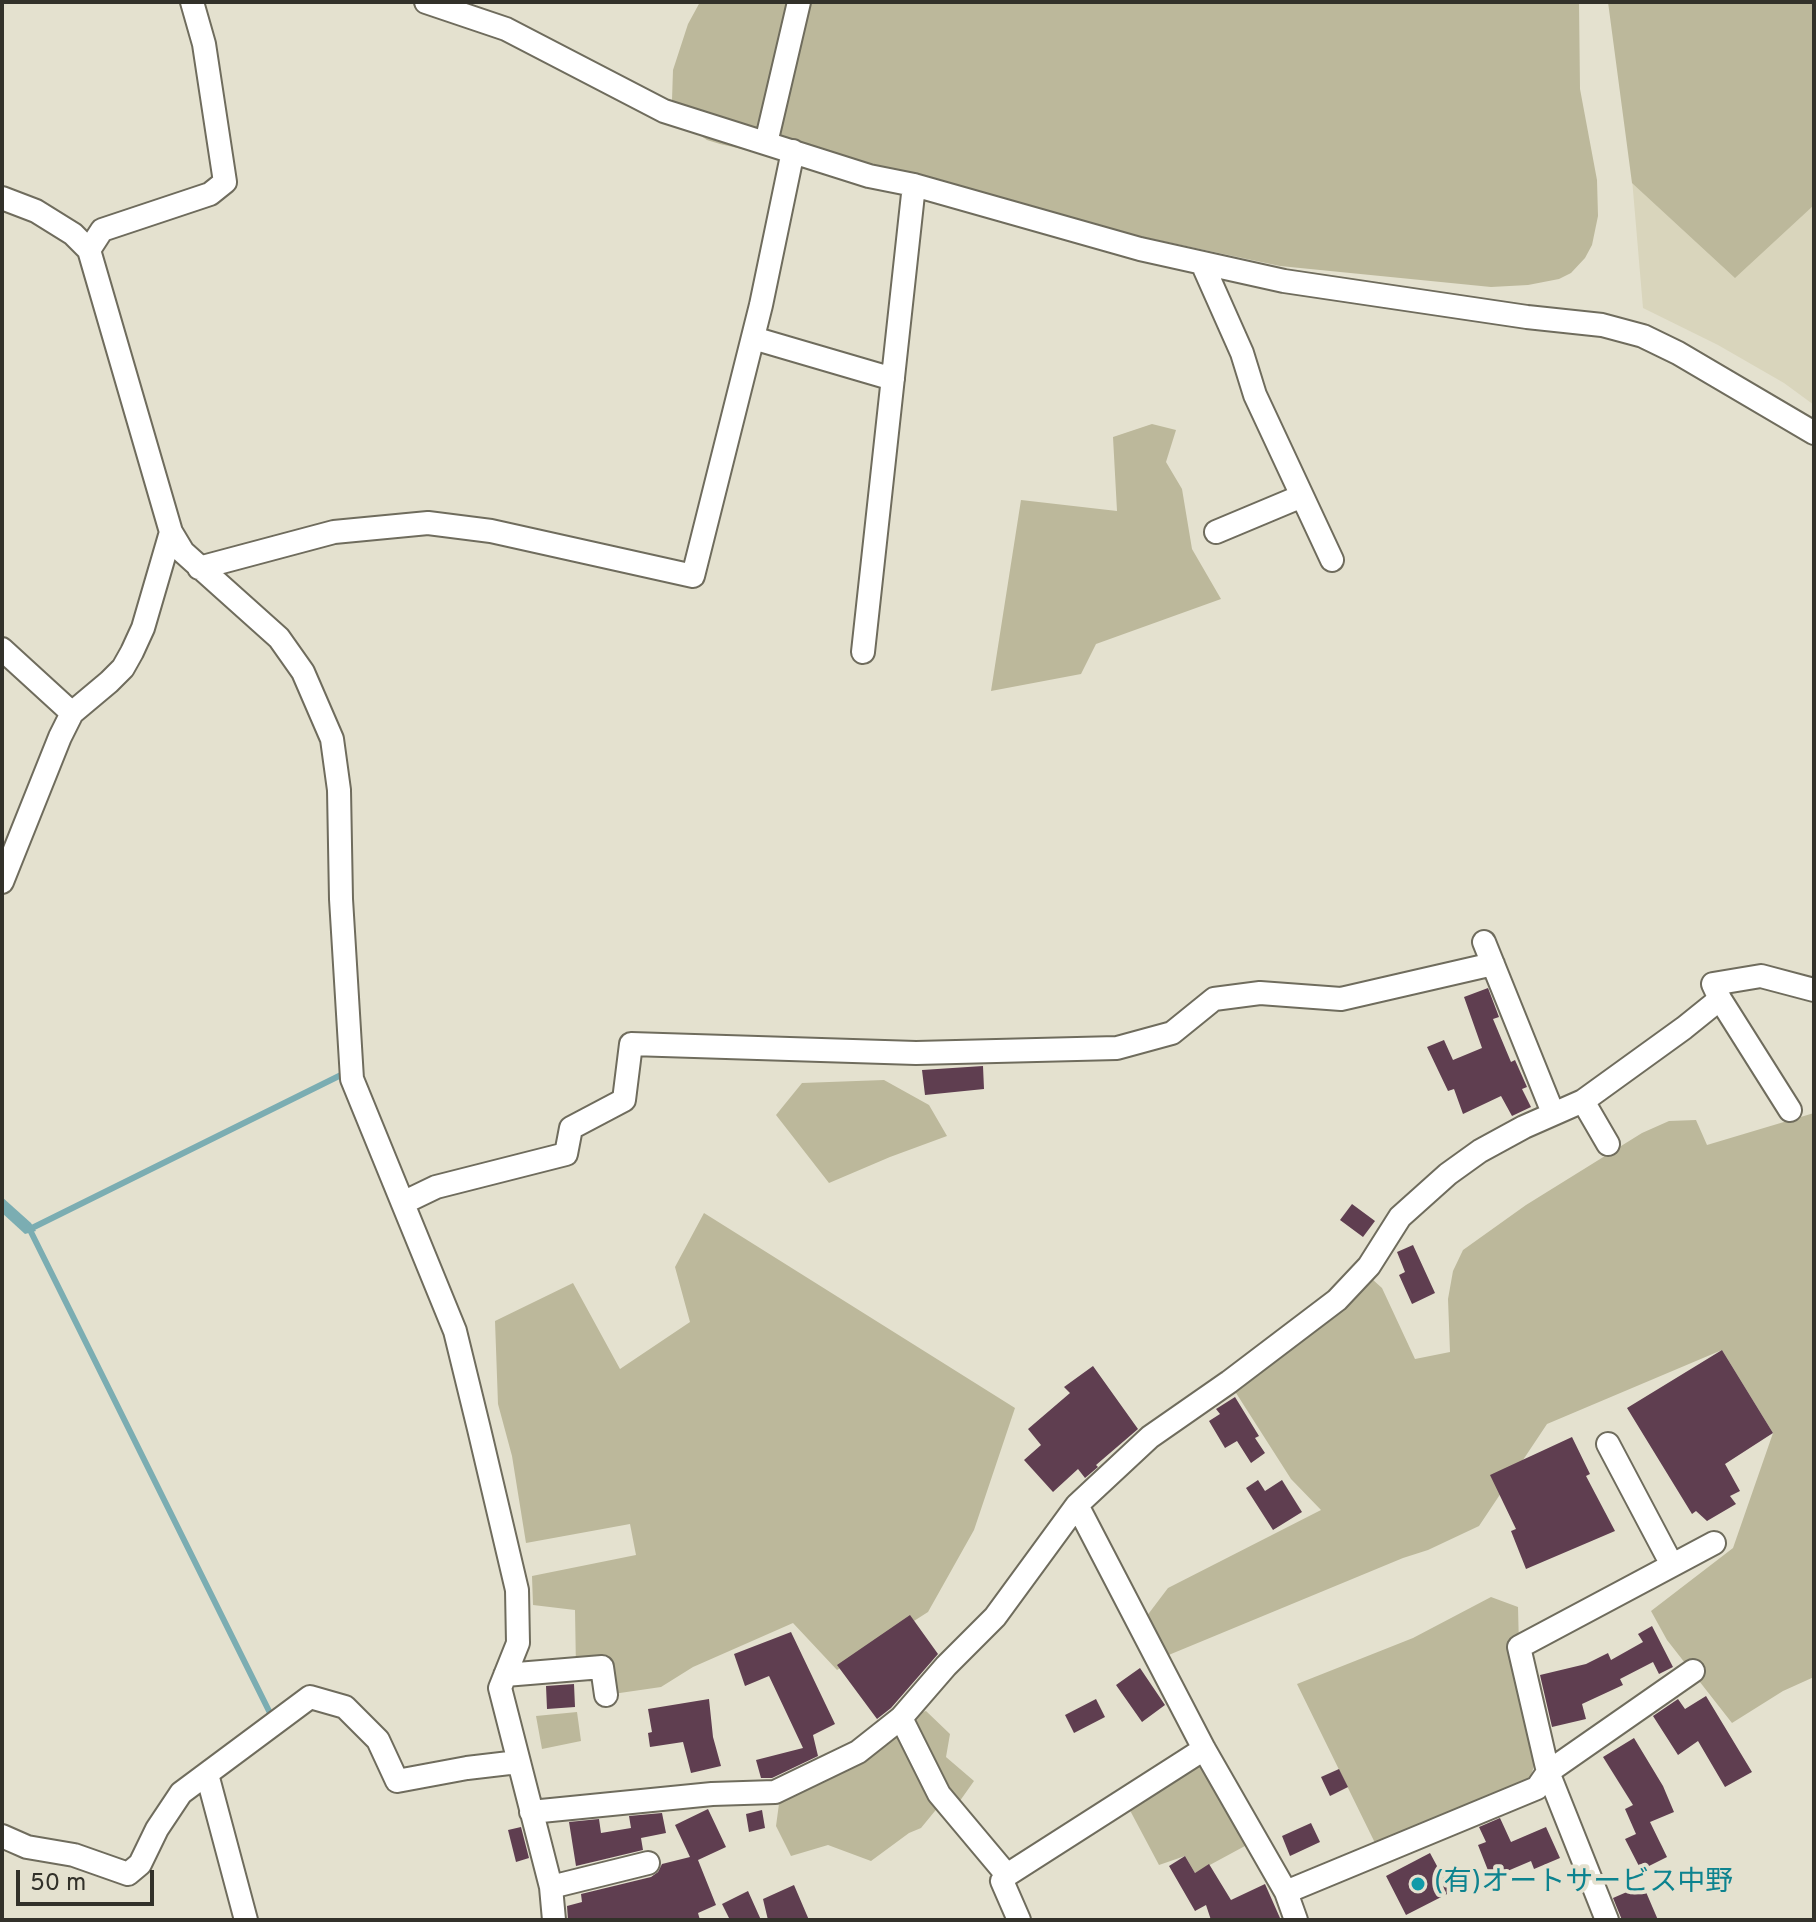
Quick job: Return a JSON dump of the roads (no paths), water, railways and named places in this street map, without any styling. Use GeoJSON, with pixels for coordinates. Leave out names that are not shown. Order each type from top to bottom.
{"type":"FeatureCollection","features":[{"type":"Feature","properties":{"kind":"street"},"geometry":{"type":"LineString","coordinates":[[89,250],[102,230],[210,194],[225,182],[204,44],[192,2]]}},
{"type":"Feature","properties":{"kind":"street"},"geometry":{"type":"LineString","coordinates":[[426,2],[506,29],[664,111],[869,176],[914,185],[1140,249],[1284,281],[1602,325],[1643,336],[1678,353],[1814,433]]}},
{"type":"Feature","properties":{"kind":"street"},"geometry":{"type":"LineString","coordinates":[[766,143],[799,2]]}},
{"type":"Feature","properties":{"kind":"street"},"geometry":{"type":"LineString","coordinates":[[199,568],[334,532],[428,523],[491,531],[693,576],[753,338],[793,151]]}},
{"type":"Feature","properties":{"kind":"street"},"geometry":{"type":"LineString","coordinates":[[863,652],[914,185]]}},
{"type":"Feature","properties":{"kind":"street"},"geometry":{"type":"LineString","coordinates":[[2,198],[36,211],[73,234],[89,250],[171,532],[183,552],[199,568],[279,638],[303,672],[332,739],[339,790],[341,899],[352,1079],[455,1331],[517,1590],[518,1643],[500,1688],[551,1887],[554,1920]]}},
{"type":"Feature","properties":{"kind":"street"},"geometry":{"type":"LineString","coordinates":[[1202,263],[1242,353],[1255,395],[1332,560]]}},
{"type":"Feature","properties":{"kind":"street"},"geometry":{"type":"LineString","coordinates":[[753,338],[893,379]]}},
{"type":"Feature","properties":{"kind":"street"},"geometry":{"type":"LineString","coordinates":[[1216,532],[1302,496]]}},
{"type":"Feature","properties":{"kind":"street"},"geometry":{"type":"LineString","coordinates":[[2,882],[72,713],[123,668],[132,652],[143,628],[171,532]]}},
{"type":"Feature","properties":{"kind":"street"},"geometry":{"type":"LineString","coordinates":[[2,649],[72,713]]}},
{"type":"Feature","properties":{"kind":"street"},"geometry":{"type":"LineString","coordinates":[[1484,942],[1553,1113]]}},
{"type":"Feature","properties":{"kind":"street"},"geometry":{"type":"LineString","coordinates":[[402,1200],[409,1200],[436,1187],[566,1154],[571,1128],[624,1100],[631,1044],[916,1053],[1117,1048],[1172,1033],[1214,999],[1260,993],[1341,999],[1493,964]]}},
{"type":"Feature","properties":{"kind":"street"},"geometry":{"type":"LineString","coordinates":[[1790,1110],[1713,984],[1761,976],[1814,990]]}},
{"type":"Feature","properties":{"kind":"street"},"geometry":{"type":"LineString","coordinates":[[531,1812],[712,1794],[775,1792],[858,1752],[901,1718],[946,1666],[995,1617],[1077,1505],[1150,1437],[1337,1300],[1369,1266],[1400,1217],[1448,1174],[1480,1151],[1583,1101],[1720,999]]}},
{"type":"Feature","properties":{"kind":"street"},"geometry":{"type":"LineString","coordinates":[[1583,1101],[1608,1144]]}},
{"type":"Feature","properties":{"kind":"street"},"geometry":{"type":"LineString","coordinates":[[1608,1444],[1672,1565]]}},
{"type":"Feature","properties":{"kind":"street"},"geometry":{"type":"LineString","coordinates":[[1077,1505],[1204,1749],[1286,1892],[1296,1920]]}},
{"type":"Feature","properties":{"kind":"street"},"geometry":{"type":"LineString","coordinates":[[1607,1920],[1548,1772],[1519,1647],[1714,1543]]}},
{"type":"Feature","properties":{"kind":"street"},"geometry":{"type":"LineString","coordinates":[[505,1675],[602,1667],[606,1695]]}},
{"type":"Feature","properties":{"kind":"street"},"geometry":{"type":"LineString","coordinates":[[1286,1892],[1537,1788],[1548,1772],[1693,1671]]}},
{"type":"Feature","properties":{"kind":"street"},"geometry":{"type":"LineString","coordinates":[[2,1836],[27,1847],[74,1855],[128,1874],[140,1864],[157,1829],[181,1793],[310,1697],[345,1707],[378,1740],[397,1781],[518,1762]]}},
{"type":"Feature","properties":{"kind":"street"},"geometry":{"type":"LineString","coordinates":[[901,1718],[939,1794],[1007,1875]]}},
{"type":"Feature","properties":{"kind":"street"},"geometry":{"type":"LineString","coordinates":[[1019,1920],[1002,1881],[1007,1875],[1204,1749]]}},
{"type":"Feature","properties":{"kind":"street"},"geometry":{"type":"LineString","coordinates":[[207,1774],[246,1920]]}},
{"type":"Feature","properties":{"kind":"street"},"geometry":{"type":"LineString","coordinates":[[551,1887],[648,1863]]}},
{"type":"Feature","properties":{"kind":"water"},"geometry":{"type":"Polygon","coordinates":[[[2,1197],[36,1231],[25,1234],[2,1213],[2,1197]]]}},
{"type":"Feature","properties":{"kind":"waterway"},"geometry":{"type":"LineString","coordinates":[[30,1229],[341,1075]]}},
{"type":"Feature","properties":{"kind":"waterway"},"geometry":{"type":"LineString","coordinates":[[29,1228],[270,1713]]}},
{"type":"Feature","properties":{"kind":"place","name":"(有)オートサービス中野"},"geometry":{"type":"Point","coordinates":[1418,1884]}}]}
